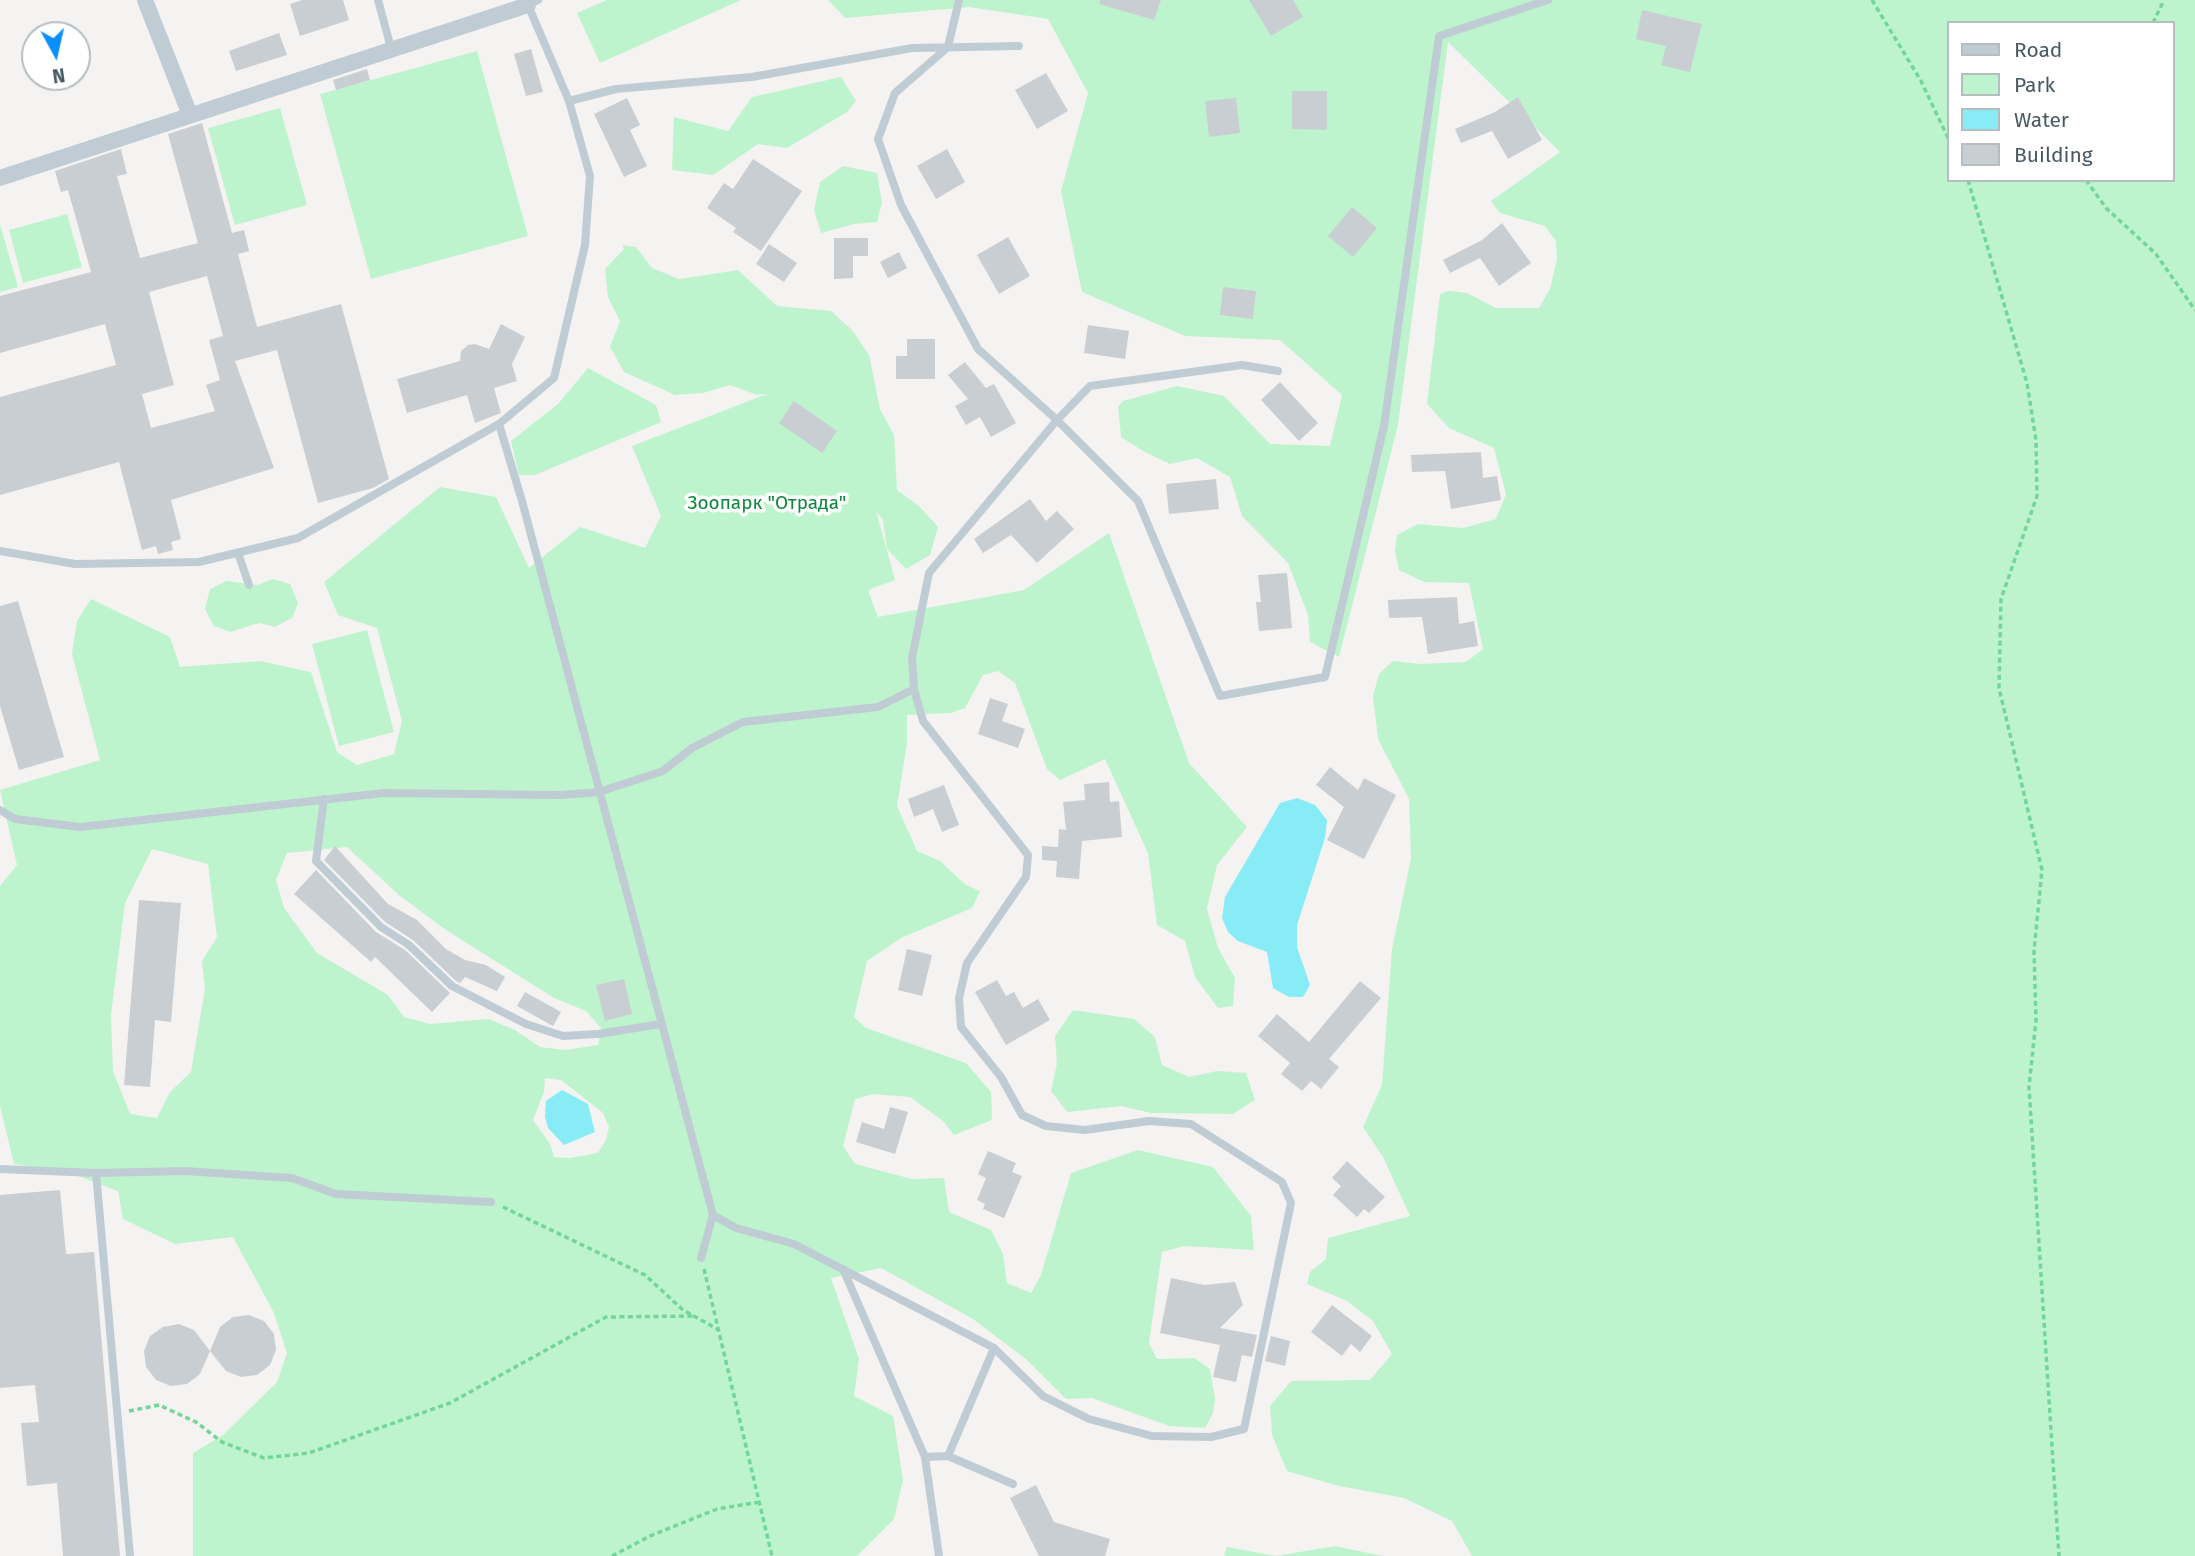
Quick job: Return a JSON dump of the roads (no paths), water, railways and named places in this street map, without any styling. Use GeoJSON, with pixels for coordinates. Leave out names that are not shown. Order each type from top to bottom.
{"type":"FeatureCollection","features":[{"type":"Feature","properties":{"kind":"street"},"geometry":{"type":"LineString","coordinates":[[145,0],[190,115]]}},
{"type":"Feature","properties":{"kind":"street"},"geometry":{"type":"LineString","coordinates":[[0,178],[531,2]]}},
{"type":"Feature","properties":{"kind":"lane"},"geometry":{"type":"LineString","coordinates":[[378,0],[391,48]]}},
{"type":"Feature","properties":{"kind":"lane"},"geometry":{"type":"LineString","coordinates":[[959,0],[947,47],[895,93],[878,139],[901,205],[978,349],[1057,420],[1138,501],[1220,696],[1325,677],[1384,426],[1439,36],[1548,0]]}},
{"type":"Feature","properties":{"kind":"lane"},"geometry":{"type":"LineString","coordinates":[[0,551],[75,564],[199,562],[298,538],[499,424],[554,378],[585,245],[590,176],[569,101],[531,2]]}},
{"type":"Feature","properties":{"kind":"lane"},"geometry":{"type":"LineString","coordinates":[[569,101],[616,89],[752,77],[912,48],[1019,46]]}},
{"type":"Feature","properties":{"kind":"lane"},"geometry":{"type":"LineString","coordinates":[[713,1215],[736,1228],[794,1244],[994,1348],[1043,1396],[1089,1419],[1152,1436],[1211,1437],[1244,1429],[1291,1203],[1282,1182],[1192,1124],[1149,1121],[1085,1129],[1046,1126],[1022,1115],[1001,1077],[961,1027],[959,998],[967,964],[1026,877],[1028,855],[923,721],[914,689],[912,659],[929,573],[1057,420],[1090,387],[1242,365],[1278,371]]}},
{"type":"Feature","properties":{"kind":"lane"},"geometry":{"type":"LineString","coordinates":[[499,424],[713,1215],[701,1258]]}},
{"type":"Feature","properties":{"kind":"lane"},"geometry":{"type":"LineString","coordinates":[[237,553],[249,585]]}},
{"type":"Feature","properties":{"kind":"lane"},"geometry":{"type":"LineString","coordinates":[[0,810],[15,819],[80,827],[384,793],[561,795],[599,792],[663,771],[692,748],[743,723],[878,707],[914,689]]}},
{"type":"Feature","properties":{"kind":"lane"},"geometry":{"type":"LineString","coordinates":[[324,799],[316,861],[381,927],[410,945],[452,986],[526,1024],[563,1036],[662,1024]]}},
{"type":"Feature","properties":{"kind":"lane"},"geometry":{"type":"LineString","coordinates":[[0,1169],[96,1174],[185,1171],[292,1178],[336,1195],[491,1202]]}},
{"type":"Feature","properties":{"kind":"lane"},"geometry":{"type":"LineString","coordinates":[[96,1174],[131,1556]]}},
{"type":"Feature","properties":{"kind":"lane"},"geometry":{"type":"LineString","coordinates":[[843,1269],[925,1457],[939,1556]]}},
{"type":"Feature","properties":{"kind":"lane"},"geometry":{"type":"LineString","coordinates":[[948,1456],[994,1348]]}},
{"type":"Feature","properties":{"kind":"lane"},"geometry":{"type":"LineString","coordinates":[[925,1457],[948,1456],[1013,1484]]}},
{"type":"Feature","properties":{"kind":"water"},"geometry":{"type":"Polygon","coordinates":[[[1297,798],[1315,805],[1327,820],[1325,838],[1297,925],[1297,947],[1310,985],[1303,997],[1289,997],[1273,988],[1267,952],[1238,941],[1228,932],[1222,918],[1225,897],[1280,803],[1297,798]]]}},
{"type":"Feature","properties":{"kind":"water"},"geometry":{"type":"Polygon","coordinates":[[[562,1090],[588,1104],[595,1132],[564,1145],[548,1128],[545,1117],[546,1101],[562,1090]]]}},
{"type":"Feature","properties":{"kind":"park label","name":"Зоопарк \"Отрада\""},"geometry":{"type":"Point","coordinates":[767,504]}}]}
